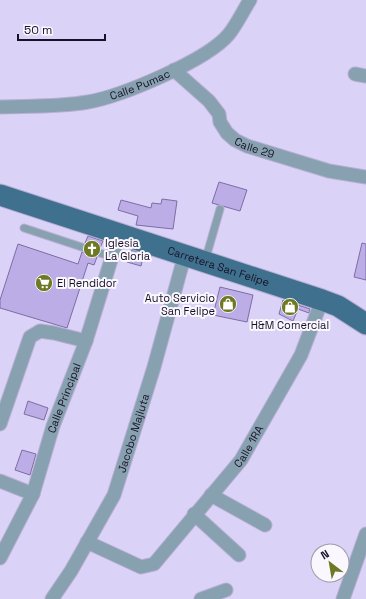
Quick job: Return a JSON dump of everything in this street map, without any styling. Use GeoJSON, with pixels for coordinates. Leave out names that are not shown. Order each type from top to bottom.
{"type":"FeatureCollection","features":[{"type":"Feature","properties":{"kind":"main road","name":"Carretera San Felipe"},"geometry":{"type":"LineString","coordinates":[[0,195],[185,254],[322,300],[338,306],[366,324]]}},
{"type":"Feature","properties":{"kind":"street","name":"Calle Pumac"},"geometry":{"type":"LineString","coordinates":[[0,107],[89,102],[123,92],[174,70],[208,52],[229,34],[250,0]]}},
{"type":"Feature","properties":{"kind":"street","name":"Calle 29"},"geometry":{"type":"LineString","coordinates":[[174,70],[209,101],[219,114],[220,122],[227,133],[235,140],[247,146],[329,171],[366,177]]}},
{"type":"Feature","properties":{"kind":"street","name":"Calle Principal"},"geometry":{"type":"LineString","coordinates":[[0,558],[33,494],[53,426],[86,341],[119,234]]}},
{"type":"Feature","properties":{"kind":"street","name":"Jacobo Majluta"},"geometry":{"type":"LineString","coordinates":[[52,599],[114,495],[154,367],[185,254]]}},
{"type":"Feature","properties":{"kind":"street","name":"Calle 1RA"},"geometry":{"type":"LineString","coordinates":[[87,542],[141,567],[154,564],[194,514],[241,460],[301,355],[322,300]]}},
{"type":"Feature","properties":{"kind":"street"},"geometry":{"type":"LineString","coordinates":[[0,424],[30,337],[40,331],[86,341]]}},
{"type":"Feature","properties":{"kind":"street"},"geometry":{"type":"LineString","coordinates":[[0,481],[33,494]]}},
{"type":"Feature","properties":{"kind":"street"},"geometry":{"type":"LineString","coordinates":[[211,496],[266,525]]}},
{"type":"Feature","properties":{"kind":"street"},"geometry":{"type":"LineString","coordinates":[[194,514],[239,555]]}},
{"type":"Feature","properties":{"kind":"street"},"geometry":{"type":"LineString","coordinates":[[343,599],[366,534]]}},
{"type":"Feature","properties":{"kind":"street"},"geometry":{"type":"LineString","coordinates":[[201,599],[226,590]]}},
{"type":"Feature","properties":{"kind":"lane"},"geometry":{"type":"LineString","coordinates":[[204,261],[220,209]]}},
{"type":"Feature","properties":{"kind":"lane"},"geometry":{"type":"LineString","coordinates":[[24,228],[112,257]]}},
{"type":"Feature","properties":{"kind":"building"},"geometry":{"type":"Polygon","coordinates":[[[219,182],[247,190],[240,211],[212,203],[219,182]]]}},
{"type":"Feature","properties":{"kind":"building"},"geometry":{"type":"Polygon","coordinates":[[[162,199],[177,201],[173,229],[136,225],[138,216],[118,210],[121,200],[151,208],[152,203],[161,204],[162,199]]]}},
{"type":"Feature","properties":{"kind":"building"},"geometry":{"type":"Polygon","coordinates":[[[88,236],[103,241],[100,248],[85,243],[88,236]]]}},
{"type":"Feature","properties":{"kind":"building"},"geometry":{"type":"Polygon","coordinates":[[[362,243],[366,244],[366,280],[354,277],[362,243]]]}},
{"type":"Feature","properties":{"kind":"building","name":"El Rendidor"},"geometry":{"type":"Polygon","coordinates":[[[18,244],[78,264],[82,252],[97,257],[94,265],[88,263],[67,328],[0,308],[0,300],[18,244]]]}},
{"type":"Feature","properties":{"kind":"building"},"geometry":{"type":"Polygon","coordinates":[[[131,250],[144,254],[141,266],[127,262],[131,250]]]}},
{"type":"Feature","properties":{"kind":"building","name":"Auto Servicio San Felipe"},"geometry":{"type":"Polygon","coordinates":[[[220,287],[253,295],[247,322],[213,315],[220,287]]]}},
{"type":"Feature","properties":{"kind":"building","name":"H&M Comercial"},"geometry":{"type":"Polygon","coordinates":[[[283,300],[310,309],[309,313],[298,309],[293,321],[279,314],[283,300]]]}},
{"type":"Feature","properties":{"kind":"building"},"geometry":{"type":"Polygon","coordinates":[[[28,401],[48,408],[44,420],[24,414],[28,401]]]}},
{"type":"Feature","properties":{"kind":"building"},"geometry":{"type":"Polygon","coordinates":[[[22,450],[36,454],[30,475],[15,470],[22,450]]]}},
{"type":"Feature","properties":{"kind":"place","name":"Iglesia La Gloria"},"geometry":{"type":"Point","coordinates":[92,249]}},
{"type":"Feature","properties":{"kind":"place","name":"El Rendidor"},"geometry":{"type":"Point","coordinates":[44,283]}},
{"type":"Feature","properties":{"kind":"place","name":"Auto Servicio San Felipe"},"geometry":{"type":"Point","coordinates":[228,304]}},
{"type":"Feature","properties":{"kind":"place","name":"H&M Comercial"},"geometry":{"type":"Point","coordinates":[290,307]}}]}
